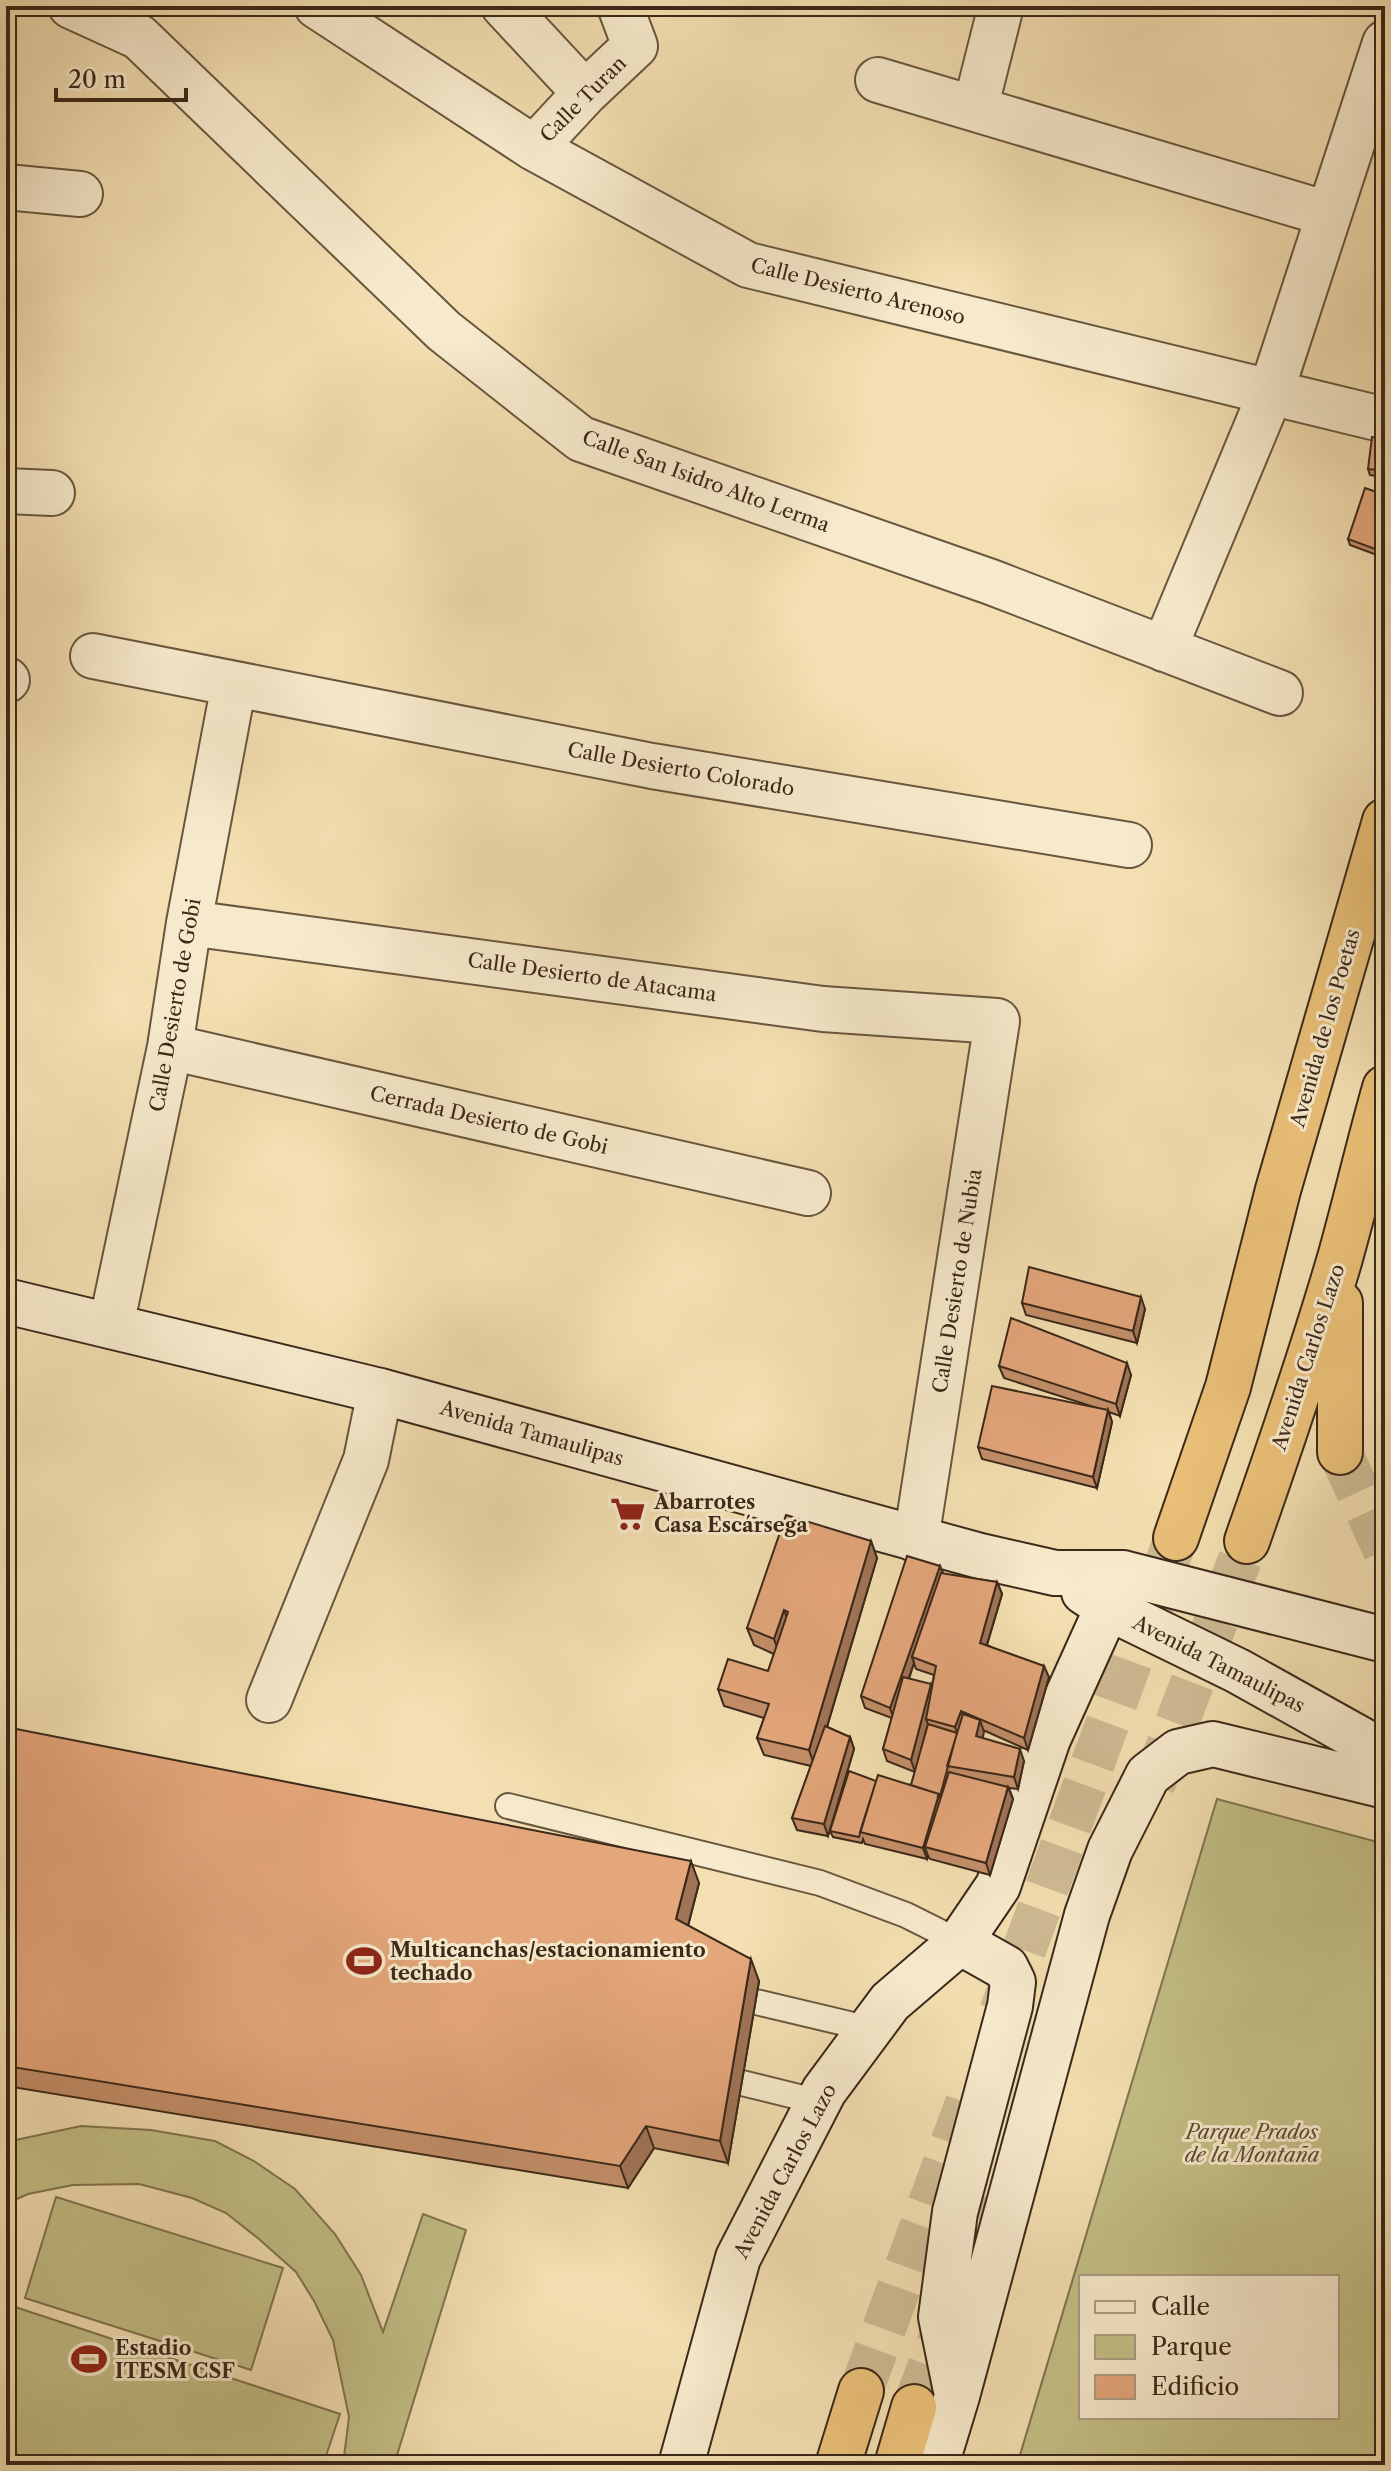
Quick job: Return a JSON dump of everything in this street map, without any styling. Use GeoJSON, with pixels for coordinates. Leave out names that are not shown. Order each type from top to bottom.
{"type":"FeatureCollection","features":[{"type":"Feature","properties":{"kind":"highway","name":"Avenida de los Poetas"},"geometry":{"type":"LineString","coordinates":[[1176,1538],[1228,1387],[1278,1190],[1385,821]]}},
{"type":"Feature","properties":{"kind":"highway","name":"Avenida Carlos Lazo"},"geometry":{"type":"LineString","coordinates":[[1247,1541],[1297,1399],[1340,1256],[1385,1088]]}},
{"type":"Feature","properties":{"kind":"highway"},"geometry":{"type":"LineString","coordinates":[[1340,1256],[1340,1452]]}},
{"type":"Feature","properties":{"kind":"highway"},"geometry":{"type":"LineString","coordinates":[[838,2465],[861,2391]]}},
{"type":"Feature","properties":{"kind":"highway"},"geometry":{"type":"LineString","coordinates":[[897,2465],[914,2407]]}},
{"type":"Feature","properties":{"kind":"street","name":"Calle San Isidro Alto Lerma"},"geometry":{"type":"LineString","coordinates":[[71,6],[139,37],[444,331],[581,439],[991,582],[1280,693]]}},
{"type":"Feature","properties":{"kind":"street","name":"Calle Desierto Arenoso"},"geometry":{"type":"LineString","coordinates":[[317,6],[534,148],[748,265],[1385,420]]}},
{"type":"Feature","properties":{"kind":"street"},"geometry":{"type":"LineString","coordinates":[[504,6],[585,93]]}},
{"type":"Feature","properties":{"kind":"street","name":"Calle Turan"},"geometry":{"type":"LineString","coordinates":[[534,148],[585,93],[635,46],[620,6]]}},
{"type":"Feature","properties":{"kind":"street"},"geometry":{"type":"LineString","coordinates":[[975,109],[1001,6]]}},
{"type":"Feature","properties":{"kind":"street"},"geometry":{"type":"LineString","coordinates":[[1164,649],[1271,392],[1385,43]]}},
{"type":"Feature","properties":{"kind":"street"},"geometry":{"type":"LineString","coordinates":[[878,80],[1328,214]]}},
{"type":"Feature","properties":{"kind":"street"},"geometry":{"type":"LineString","coordinates":[[6,187],[80,194]]}},
{"type":"Feature","properties":{"kind":"street"},"geometry":{"type":"LineString","coordinates":[[6,491],[52,493]]}},
{"type":"Feature","properties":{"kind":"street","name":"Calle Desierto Colorado"},"geometry":{"type":"LineString","coordinates":[[93,656],[652,766],[1129,845]]}},
{"type":"Feature","properties":{"kind":"street","name":"Calle Desierto de Gobi"},"geometry":{"type":"LineString","coordinates":[[111,1326],[170,1047],[189,923],[234,684]]}},
{"type":"Feature","properties":{"kind":"street","name":"Calle Desierto de Atacama"},"geometry":{"type":"LineString","coordinates":[[189,923],[823,1009],[997,1021]]}},
{"type":"Feature","properties":{"kind":"street","name":"Calle Desierto de Nubia"},"geometry":{"type":"LineString","coordinates":[[916,1540],[997,1021]]}},
{"type":"Feature","properties":{"kind":"street","name":"Cerrada Desierto de Gobi"},"geometry":{"type":"LineString","coordinates":[[170,1047],[808,1193]]}},
{"type":"Feature","properties":{"kind":"street","name":"Avenida Tamaulipas"},"geometry":{"type":"LineString","coordinates":[[6,1301],[380,1391],[916,1540],[1116,1591],[1385,1640]]}},
{"type":"Feature","properties":{"kind":"street"},"geometry":{"type":"LineString","coordinates":[[269,1700],[366,1460],[380,1391]]}},
{"type":"Feature","properties":{"kind":"street","name":"Avenida Tamaulipas"},"geometry":{"type":"LineString","coordinates":[[1116,1591],[1238,1671],[1385,1753]]}},
{"type":"Feature","properties":{"kind":"street","name":"Avenida Carlos Lazo"},"geometry":{"type":"LineString","coordinates":[[677,2463],[738,2258],[824,2091],[890,2002],[960,1942],[998,1886],[1048,1739],[1116,1591]]}},
{"type":"Feature","properties":{"kind":"street"},"geometry":{"type":"LineString","coordinates":[[936,2465],[1087,1915],[1110,1850],[1148,1775],[1178,1752],[1213,1744],[1385,1786]]}},
{"type":"Feature","properties":{"kind":"street"},"geometry":{"type":"LineString","coordinates":[[957,2396],[941,2317],[955,2212],[1010,2006],[1013,1982],[1006,1968],[960,1942]]}},
{"type":"Feature","properties":{"kind":"lane"},"geometry":{"type":"LineString","coordinates":[[508,1806],[820,1883],[906,1915],[960,1942]]}},
{"type":"Feature","properties":{"kind":"lane"},"geometry":{"type":"LineString","coordinates":[[756,2002],[870,2029]]}},
{"type":"Feature","properties":{"kind":"lane"},"geometry":{"type":"LineString","coordinates":[[742,2083],[819,2102]]}},
{"type":"Feature","properties":{"kind":"green space","name":"Parque Prados de la Montaña"},"geometry":{"type":"Polygon","coordinates":[[[1217,1799],[1385,1844],[1385,2465],[1017,2465],[1217,1799]]]}},
{"type":"Feature","properties":{"kind":"green space"},"geometry":{"type":"Polygon","coordinates":[[[81,2126],[151,2130],[215,2141],[254,2161],[295,2189],[335,2234],[361,2275],[383,2332],[423,2214],[466,2230],[394,2465],[343,2465],[349,2417],[333,2340],[296,2272],[226,2213],[192,2198],[139,2184],[73,2185],[28,2194],[6,2204],[6,2142],[81,2126]]]}},
{"type":"Feature","properties":{"kind":"green space"},"geometry":{"type":"Polygon","coordinates":[[[56,2197],[283,2268],[251,2370],[25,2298],[56,2197]]]}},
{"type":"Feature","properties":{"kind":"green space","name":"Estadio ITESM CSF"},"geometry":{"type":"Polygon","coordinates":[[[6,2304],[340,2414],[323,2465],[6,2465],[6,2304]]]}},
{"type":"Feature","properties":{"kind":"building"},"geometry":{"type":"Polygon","coordinates":[[[1372,437],[1385,439],[1385,471],[1368,469],[1372,437]]]}},
{"type":"Feature","properties":{"kind":"building"},"geometry":{"type":"Polygon","coordinates":[[[1365,488],[1385,495],[1383,552],[1348,539],[1365,488]]]}},
{"type":"Feature","properties":{"kind":"building"},"geometry":{"type":"Polygon","coordinates":[[[1029,1267],[1141,1297],[1133,1331],[1022,1303],[1029,1267]]]}},
{"type":"Feature","properties":{"kind":"building"},"geometry":{"type":"Polygon","coordinates":[[[1011,1318],[1127,1363],[1116,1404],[999,1366],[1011,1318]]]}},
{"type":"Feature","properties":{"kind":"building"},"geometry":{"type":"Polygon","coordinates":[[[992,1386],[1108,1410],[1093,1477],[978,1447],[992,1386]]]}},
{"type":"Feature","properties":{"kind":"building"},"geometry":{"type":"Polygon","coordinates":[[[786,1515],[871,1541],[809,1750],[757,1738],[769,1704],[718,1689],[728,1659],[768,1671],[788,1612],[784,1610],[774,1639],[747,1628],[786,1515]]]}},
{"type":"Feature","properties":{"kind":"building"},"geometry":{"type":"Polygon","coordinates":[[[907,1556],[940,1566],[890,1708],[861,1696],[907,1556]]]}},
{"type":"Feature","properties":{"kind":"building"},"geometry":{"type":"Polygon","coordinates":[[[941,1573],[997,1582],[980,1643],[1044,1666],[1024,1738],[961,1711],[955,1727],[926,1719],[936,1666],[912,1657],[941,1573]]]}},
{"type":"Feature","properties":{"kind":"building"},"geometry":{"type":"Polygon","coordinates":[[[903,1677],[931,1684],[911,1760],[883,1749],[903,1677]]]}},
{"type":"Feature","properties":{"kind":"building"},"geometry":{"type":"Polygon","coordinates":[[[963,1714],[980,1720],[976,1736],[1020,1749],[1014,1777],[947,1766],[963,1714]]]}},
{"type":"Feature","properties":{"kind":"building"},"geometry":{"type":"Polygon","coordinates":[[[928,1724],[957,1733],[940,1796],[911,1785],[928,1724]]]}},
{"type":"Feature","properties":{"kind":"building"},"geometry":{"type":"Polygon","coordinates":[[[825,1726],[850,1737],[824,1824],[792,1818],[825,1726]]]}},
{"type":"Feature","properties":{"kind":"building","name":"Multicanchas/estacionamiento techado"},"geometry":{"type":"Polygon","coordinates":[[[6,1727],[691,1861],[676,1919],[751,1959],[720,2141],[646,2126],[620,2166],[6,2066],[6,1727]]]}},
{"type":"Feature","properties":{"kind":"building"},"geometry":{"type":"Polygon","coordinates":[[[849,1771],[876,1781],[859,1837],[830,1831],[849,1771]]]}},
{"type":"Feature","properties":{"kind":"building"},"geometry":{"type":"Polygon","coordinates":[[[949,1772],[1008,1787],[986,1863],[925,1847],[949,1772]]]}},
{"type":"Feature","properties":{"kind":"building"},"geometry":{"type":"Polygon","coordinates":[[[878,1775],[939,1794],[923,1848],[860,1832],[878,1775]]]}},
{"type":"Feature","properties":{"kind":"tunnel"},"geometry":{"type":"LineString","coordinates":[[1340,1452],[1385,1550]]}},
{"type":"Feature","properties":{"kind":"tunnel"},"geometry":{"type":"LineString","coordinates":[[1001,2012],[1176,1538]]}},
{"type":"Feature","properties":{"kind":"tunnel"},"geometry":{"type":"LineString","coordinates":[[1153,1785],[1247,1541]]}},
{"type":"Feature","properties":{"kind":"tunnel"},"geometry":{"type":"LineString","coordinates":[[861,2391],[967,2103]]}},
{"type":"Feature","properties":{"kind":"tunnel"},"geometry":{"type":"LineString","coordinates":[[914,2407],[994,2200]]}},
{"type":"Feature","properties":{"kind":"place","name":"Abarrotes Casa Escársega"},"geometry":{"type":"Point","coordinates":[628,1514]}},
{"type":"Feature","properties":{"kind":"place","name":"Multicanchas/estacionamiento techado"},"geometry":{"type":"Point","coordinates":[364,1961]}},
{"type":"Feature","properties":{"kind":"place","name":"Estadio ITESM CSF"},"geometry":{"type":"Point","coordinates":[89,2359]}}]}
